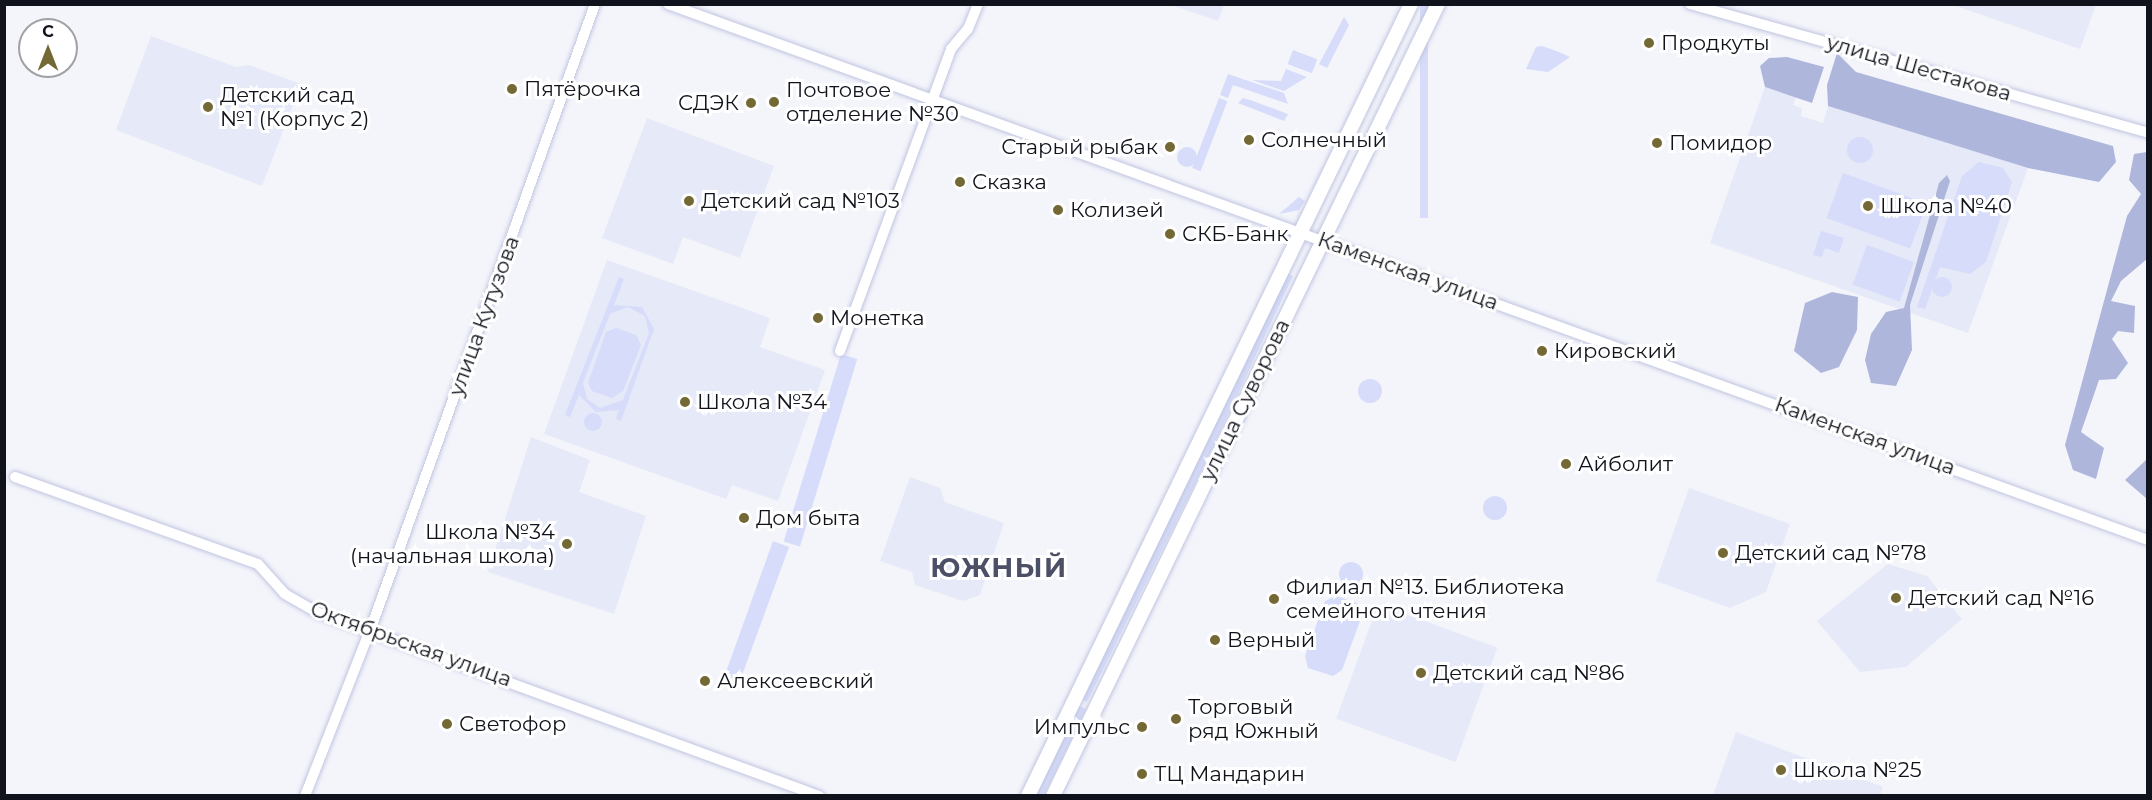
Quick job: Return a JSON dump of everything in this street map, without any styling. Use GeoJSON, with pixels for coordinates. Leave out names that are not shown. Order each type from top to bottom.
{"type":"FeatureCollection","features":[{"type":"Feature","properties":{"kind":"main road","name":"улица Суворова"},"geometry":{"type":"LineString","coordinates":[[1028,795],[1411,4]]}},
{"type":"Feature","properties":{"kind":"main road","name":"улица Суворова"},"geometry":{"type":"LineString","coordinates":[[1053,795],[1438,4]]}},
{"type":"Feature","properties":{"kind":"street","name":"улица Кутузова"},"geometry":{"type":"LineString","coordinates":[[305,795],[372,628],[595,4]]}},
{"type":"Feature","properties":{"kind":"street","name":"Каменская улица"},"geometry":{"type":"LineString","coordinates":[[668,4],[2148,540]]}},
{"type":"Feature","properties":{"kind":"street"},"geometry":{"type":"LineString","coordinates":[[840,351],[951,49],[968,29],[978,4]]}},
{"type":"Feature","properties":{"kind":"street","name":"улица Шестакова"},"geometry":{"type":"LineString","coordinates":[[1690,4],[2148,133]]}},
{"type":"Feature","properties":{"kind":"street","name":"Октябрьская улица"},"geometry":{"type":"LineString","coordinates":[[15,477],[258,564],[298,603],[372,628],[819,795]]}},
{"type":"Feature","properties":{"kind":"shaded area"},"geometry":{"type":"Polygon","coordinates":[[[1171,5],[1224,5],[1218,21],[1171,5]]]}},
{"type":"Feature","properties":{"kind":"shaded area"},"geometry":{"type":"Polygon","coordinates":[[[1420,5],[1428,5],[1428,218],[1420,218],[1420,5]]]}},
{"type":"Feature","properties":{"kind":"shaded area"},"geometry":{"type":"Polygon","coordinates":[[[1953,5],[2096,5],[2080,49],[1953,5]]]}},
{"type":"Feature","properties":{"kind":"shaded area"},"geometry":{"type":"Polygon","coordinates":[[[1344,17],[1349,25],[1327,68],[1319,64],[1344,17]]]}},
{"type":"Feature","properties":{"kind":"shaded area","name":"Детский сад №1 (Корпус 2)"},"geometry":{"type":"Polygon","coordinates":[[[151,36],[236,67],[249,65],[301,84],[262,186],[116,130],[151,36]]]}},
{"type":"Feature","properties":{"kind":"shaded area"},"geometry":{"type":"Polygon","coordinates":[[[1542,46],[1570,57],[1548,72],[1526,69],[1536,47],[1542,46]]]}},
{"type":"Feature","properties":{"kind":"shaded area"},"geometry":{"type":"Polygon","coordinates":[[[1293,50],[1317,59],[1312,73],[1288,64],[1293,50]]]}},
{"type":"Feature","properties":{"kind":"shaded area"},"geometry":{"type":"Polygon","coordinates":[[[1837,53],[1856,72],[2113,146],[2116,162],[2099,182],[2028,168],[1828,106],[1827,85],[1837,53]]]}},
{"type":"Feature","properties":{"kind":"shaded area"},"geometry":{"type":"Polygon","coordinates":[[[1787,57],[1824,67],[1812,103],[1765,87],[1760,66],[1769,58],[1787,57]]]}},
{"type":"Feature","properties":{"kind":"shaded area"},"geometry":{"type":"Polygon","coordinates":[[[1286,69],[1307,77],[1284,91],[1252,80],[1281,81],[1286,69]]]}},
{"type":"Feature","properties":{"kind":"shaded area"},"geometry":{"type":"Polygon","coordinates":[[[1228,74],[1284,93],[1288,104],[1233,85],[1228,98],[1220,95],[1228,74]]]}},
{"type":"Feature","properties":{"kind":"shaded area","name":"Школа №40"},"geometry":{"type":"Polygon","coordinates":[[[1765,87],[1796,97],[1793,105],[1802,108],[1801,116],[1823,123],[1828,106],[2028,168],[1968,333],[1710,243],[1765,87]]]}},
{"type":"Feature","properties":{"kind":"shaded area"},"geometry":{"type":"Polygon","coordinates":[[[1219,98],[1227,101],[1201,171],[1192,168],[1219,98]]]}},
{"type":"Feature","properties":{"kind":"shaded area"},"geometry":{"type":"Polygon","coordinates":[[[1243,98],[1288,114],[1284,121],[1238,103],[1243,98]]]}},
{"type":"Feature","properties":{"kind":"shaded area","name":"Детский сад №103"},"geometry":{"type":"Polygon","coordinates":[[[647,118],[774,166],[740,258],[683,237],[673,264],[602,238],[647,118]]]}},
{"type":"Feature","properties":{"kind":"shaded area"},"geometry":{"type":"Polygon","coordinates":[[[1860,137],[1869,141],[1873,150],[1869,159],[1860,163],[1851,159],[1847,150],[1851,141],[1860,137]]]}},
{"type":"Feature","properties":{"kind":"shaded area"},"geometry":{"type":"Polygon","coordinates":[[[1183,147],[1191,147],[1197,153],[1197,161],[1191,167],[1183,167],[1177,161],[1177,153],[1183,147]]]}},
{"type":"Feature","properties":{"kind":"shaded area"},"geometry":{"type":"Polygon","coordinates":[[[2147,152],[2147,259],[2121,281],[2111,301],[2135,306],[2134,333],[2118,331],[2112,339],[2128,363],[2116,379],[2099,380],[2081,432],[2104,448],[2096,479],[2073,470],[2065,445],[2127,216],[2141,194],[2129,180],[2134,154],[2147,152]]]}},
{"type":"Feature","properties":{"kind":"shaded area"},"geometry":{"type":"Polygon","coordinates":[[[1979,162],[2003,168],[2012,182],[1986,262],[1970,274],[1940,267],[1925,309],[1917,307],[1962,176],[1979,162]]]}},
{"type":"Feature","properties":{"kind":"shaded area"},"geometry":{"type":"Polygon","coordinates":[[[1843,173],[1927,203],[1910,249],[1827,218],[1843,173]]]}},
{"type":"Feature","properties":{"kind":"shaded area"},"geometry":{"type":"Polygon","coordinates":[[[1947,175],[1950,181],[1910,305],[1912,350],[1896,386],[1871,383],[1865,360],[1871,334],[1886,312],[1904,308],[1939,183],[1947,175]]]}},
{"type":"Feature","properties":{"kind":"shaded area"},"geometry":{"type":"Polygon","coordinates":[[[1299,197],[1305,201],[1299,210],[1279,214],[1299,197]]]}},
{"type":"Feature","properties":{"kind":"shaded area"},"geometry":{"type":"Polygon","coordinates":[[[1821,231],[1844,238],[1839,253],[1825,248],[1822,257],[1813,255],[1821,231]]]}},
{"type":"Feature","properties":{"kind":"shaded area"},"geometry":{"type":"Polygon","coordinates":[[[1867,245],[1914,262],[1900,302],[1853,284],[1867,245]]]}},
{"type":"Feature","properties":{"kind":"shaded area","name":"Школа №34"},"geometry":{"type":"Polygon","coordinates":[[[607,260],[770,318],[760,347],[825,370],[778,501],[732,485],[726,499],[544,434],[607,260]]]}},
{"type":"Feature","properties":{"kind":"shaded area"},"geometry":{"type":"Polygon","coordinates":[[[1287,273],[1293,276],[1211,451],[1087,702],[1081,699],[1287,273]]]}},
{"type":"Feature","properties":{"kind":"shaded area"},"geometry":{"type":"Polygon","coordinates":[[[619,277],[624,279],[614,305],[642,307],[654,329],[621,421],[616,419],[619,410],[596,412],[579,395],[570,417],[565,415],[619,277]],[[628,307],[610,314],[583,383],[587,399],[600,408],[623,400],[649,333],[645,316],[628,307]]]}},
{"type":"Feature","properties":{"kind":"shaded area"},"geometry":{"type":"Polygon","coordinates":[[[1942,277],[1949,280],[1952,287],[1949,294],[1942,297],[1935,294],[1932,287],[1935,280],[1942,277]]]}},
{"type":"Feature","properties":{"kind":"shaded area"},"geometry":{"type":"Polygon","coordinates":[[[1832,292],[1858,297],[1857,330],[1839,367],[1821,373],[1794,351],[1805,303],[1832,292]]]}},
{"type":"Feature","properties":{"kind":"shaded area"},"geometry":{"type":"Polygon","coordinates":[[[616,328],[636,335],[641,345],[623,391],[612,398],[592,391],[588,383],[606,332],[616,328]]]}},
{"type":"Feature","properties":{"kind":"shaded area"},"geometry":{"type":"Polygon","coordinates":[[[841,354],[857,359],[800,546],[784,541],[841,354]]]}},
{"type":"Feature","properties":{"kind":"shaded area"},"geometry":{"type":"Polygon","coordinates":[[[1370,379],[1375,380],[1381,386],[1381,396],[1375,402],[1370,403],[1365,402],[1359,396],[1358,391],[1359,386],[1365,380],[1370,379]]]}},
{"type":"Feature","properties":{"kind":"shaded area"},"geometry":{"type":"Polygon","coordinates":[[[593,413],[599,416],[602,422],[599,428],[593,431],[587,428],[584,422],[587,416],[593,413]]]}},
{"type":"Feature","properties":{"kind":"shaded area","name":"Школа №34 (начальная школа)"},"geometry":{"type":"Polygon","coordinates":[[[531,437],[590,460],[579,492],[646,516],[614,614],[488,572],[531,437]]]}},
{"type":"Feature","properties":{"kind":"shaded area"},"geometry":{"type":"Polygon","coordinates":[[[2147,459],[2147,499],[2125,480],[2147,459]]]}},
{"type":"Feature","properties":{"kind":"shaded area"},"geometry":{"type":"Polygon","coordinates":[[[910,477],[940,488],[945,502],[1004,523],[980,595],[963,601],[915,585],[912,572],[880,561],[910,477]]]}},
{"type":"Feature","properties":{"kind":"shaded area","name":"Детский сад №78"},"geometry":{"type":"Polygon","coordinates":[[[1689,488],[1790,524],[1766,592],[1730,608],[1656,581],[1689,488]]]}},
{"type":"Feature","properties":{"kind":"shaded area"},"geometry":{"type":"Polygon","coordinates":[[[1495,496],[1504,499],[1507,508],[1504,517],[1495,520],[1486,517],[1483,508],[1486,499],[1495,496]]]}},
{"type":"Feature","properties":{"kind":"shaded area"},"geometry":{"type":"Polygon","coordinates":[[[773,541],[789,547],[737,689],[727,686],[731,674],[726,672],[773,541]]]}},
{"type":"Feature","properties":{"kind":"shaded area"},"geometry":{"type":"Polygon","coordinates":[[[1351,562],[1356,563],[1362,569],[1362,579],[1356,585],[1351,586],[1346,585],[1340,579],[1339,574],[1340,569],[1346,563],[1351,562]]]}},
{"type":"Feature","properties":{"kind":"shaded area","name":"Детский сад №16"},"geometry":{"type":"Polygon","coordinates":[[[1888,564],[1927,576],[1962,619],[1906,667],[1860,672],[1817,621],[1888,564]]]}},
{"type":"Feature","properties":{"kind":"shaded area"},"geometry":{"type":"Polygon","coordinates":[[[1336,596],[1357,603],[1363,613],[1342,670],[1333,676],[1308,668],[1305,656],[1325,601],[1336,596]]]}},
{"type":"Feature","properties":{"kind":"shaded area","name":"Детский сад №86"},"geometry":{"type":"Polygon","coordinates":[[[1378,604],[1497,647],[1456,762],[1336,719],[1378,604]]]}},
{"type":"Feature","properties":{"kind":"shaded area"},"geometry":{"type":"Polygon","coordinates":[[[1077,705],[1086,709],[1044,795],[1034,796],[1077,705]]]}},
{"type":"Feature","properties":{"kind":"shaded area","name":"Школа №25"},"geometry":{"type":"Polygon","coordinates":[[[1736,732],[1883,787],[1880,795],[1713,795],[1736,732]]]}},
{"type":"Feature","properties":{"kind":"place","name":"Продкуты"},"geometry":{"type":"Point","coordinates":[1649,43]}},
{"type":"Feature","properties":{"kind":"place","name":"Пятёрочка"},"geometry":{"type":"Point","coordinates":[512,89]}},
{"type":"Feature","properties":{"kind":"place","name":"Почтовое отделение №30"},"geometry":{"type":"Point","coordinates":[774,102]}},
{"type":"Feature","properties":{"kind":"place","name":"СДЭК"},"geometry":{"type":"Point","coordinates":[751,103]}},
{"type":"Feature","properties":{"kind":"place","name":"Детский сад №1 (Корпус 2)"},"geometry":{"type":"Point","coordinates":[208,107]}},
{"type":"Feature","properties":{"kind":"place","name":"Солнечный"},"geometry":{"type":"Point","coordinates":[1249,140]}},
{"type":"Feature","properties":{"kind":"place","name":"Помидор"},"geometry":{"type":"Point","coordinates":[1657,143]}},
{"type":"Feature","properties":{"kind":"place","name":"Старый рыбак"},"geometry":{"type":"Point","coordinates":[1170,147]}},
{"type":"Feature","properties":{"kind":"place","name":"Сказка"},"geometry":{"type":"Point","coordinates":[960,182]}},
{"type":"Feature","properties":{"kind":"place","name":"Детский сад №103"},"geometry":{"type":"Point","coordinates":[689,201]}},
{"type":"Feature","properties":{"kind":"place","name":"Школа №40"},"geometry":{"type":"Point","coordinates":[1868,206]}},
{"type":"Feature","properties":{"kind":"place","name":"Колизей"},"geometry":{"type":"Point","coordinates":[1058,210]}},
{"type":"Feature","properties":{"kind":"place","name":"СКБ-Банк"},"geometry":{"type":"Point","coordinates":[1170,234]}},
{"type":"Feature","properties":{"kind":"place","name":"Монетка"},"geometry":{"type":"Point","coordinates":[818,318]}},
{"type":"Feature","properties":{"kind":"place","name":"Кировский"},"geometry":{"type":"Point","coordinates":[1542,351]}},
{"type":"Feature","properties":{"kind":"place","name":"Школа №34"},"geometry":{"type":"Point","coordinates":[685,402]}},
{"type":"Feature","properties":{"kind":"place","name":"Айболит"},"geometry":{"type":"Point","coordinates":[1566,464]}},
{"type":"Feature","properties":{"kind":"place","name":"Дом быта"},"geometry":{"type":"Point","coordinates":[744,518]}},
{"type":"Feature","properties":{"kind":"place","name":"Школа №34 (начальная школа)"},"geometry":{"type":"Point","coordinates":[567,544]}},
{"type":"Feature","properties":{"kind":"place","name":"Детский сад №78"},"geometry":{"type":"Point","coordinates":[1723,553]}},
{"type":"Feature","properties":{"kind":"place","name":"Детский сад №16"},"geometry":{"type":"Point","coordinates":[1896,598]}},
{"type":"Feature","properties":{"kind":"place","name":"Филиал №13. Библиотека семейного чтения"},"geometry":{"type":"Point","coordinates":[1274,599]}},
{"type":"Feature","properties":{"kind":"place","name":"Верный"},"geometry":{"type":"Point","coordinates":[1215,640]}},
{"type":"Feature","properties":{"kind":"place","name":"Детский сад №86"},"geometry":{"type":"Point","coordinates":[1421,673]}},
{"type":"Feature","properties":{"kind":"place","name":"Алексеевский"},"geometry":{"type":"Point","coordinates":[705,681]}},
{"type":"Feature","properties":{"kind":"place","name":"Торговый ряд Южный"},"geometry":{"type":"Point","coordinates":[1176,719]}},
{"type":"Feature","properties":{"kind":"place","name":"Светофор"},"geometry":{"type":"Point","coordinates":[447,724]}},
{"type":"Feature","properties":{"kind":"place","name":"Импульс"},"geometry":{"type":"Point","coordinates":[1142,727]}},
{"type":"Feature","properties":{"kind":"place","name":"Школа №25"},"geometry":{"type":"Point","coordinates":[1781,770]}},
{"type":"Feature","properties":{"kind":"place","name":"ТЦ Мандарин"},"geometry":{"type":"Point","coordinates":[1142,774]}},
{"type":"Feature","properties":{"kind":"district","name":"ЮЖНЫЙ"},"geometry":{"type":"Point","coordinates":[999,568]}}]}
